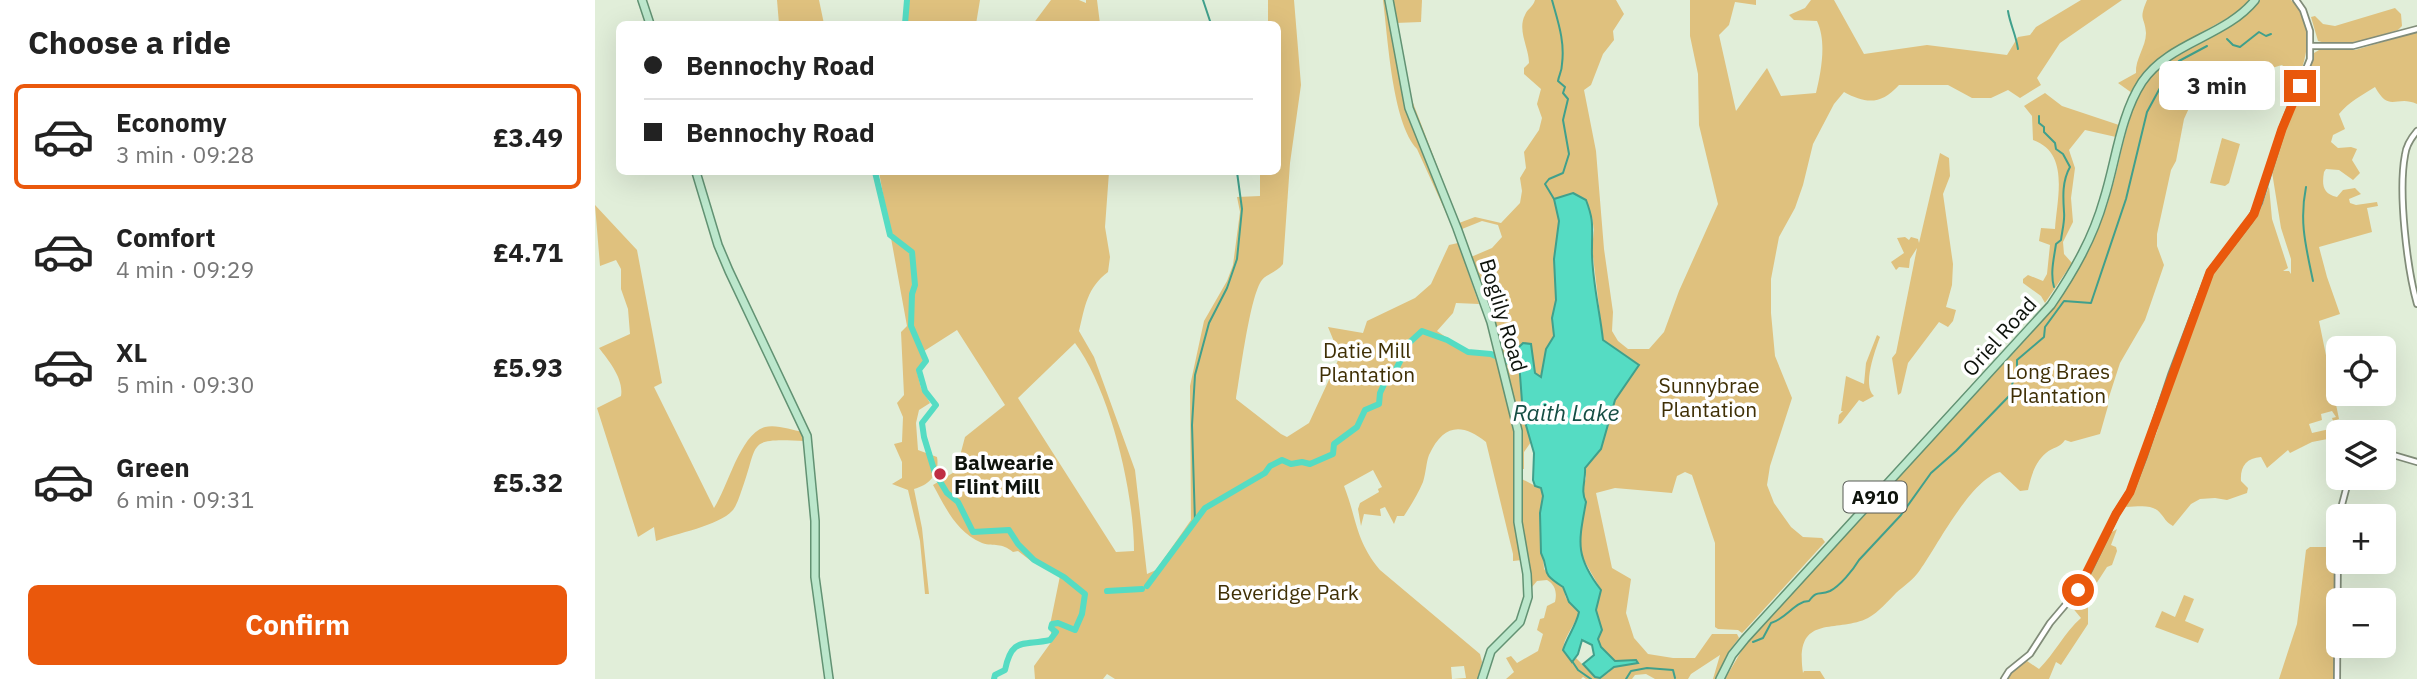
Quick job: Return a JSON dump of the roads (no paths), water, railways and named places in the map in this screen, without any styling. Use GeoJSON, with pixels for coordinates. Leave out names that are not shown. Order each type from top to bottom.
{"type":"FeatureCollection","features":[{"type":"Feature","properties":{"kind":"main road"},"geometry":{"type":"LineString","coordinates":[[642,0],[649,21]]}},
{"type":"Feature","properties":{"kind":"main road","name":"Boglily Road"},"geometry":{"type":"LineString","coordinates":[[1389,0],[1409,108],[1491,322],[1518,431],[1518,522],[1528,588],[1527,604],[1520,622],[1495,646],[1488,657],[1482,679]]}},
{"type":"Feature","properties":{"kind":"main road","name":"Oriel Road"},"geometry":{"type":"LineString","coordinates":[[1720,679],[1733,654],[1745,639],[2051,305],[2077,267],[2094,229],[2125,121],[2133,98],[2144,79],[2171,56],[2235,18],[2255,0]]}},
{"type":"Feature","properties":{"kind":"main road"},"geometry":{"type":"LineString","coordinates":[[697,175],[718,245],[807,436],[815,521],[815,577],[829,679]]}},
{"type":"Feature","properties":{"kind":"street"},"geometry":{"type":"LineString","coordinates":[[2004,679],[2009,671],[2030,654],[2050,622],[2078,590],[2130,492],[2210,272],[2251,220],[2259,203],[2282,129],[2308,68],[2311,46],[2308,25],[2296,0]]}},
{"type":"Feature","properties":{"kind":"street"},"geometry":{"type":"LineString","coordinates":[[2311,46],[2353,46],[2417,29]]}},
{"type":"Feature","properties":{"kind":"street"},"geometry":{"type":"LineString","coordinates":[[2417,131],[2410,139],[2405,155],[2403,201],[2410,273],[2417,304]]}},
{"type":"Feature","properties":{"kind":"street"},"geometry":{"type":"LineString","coordinates":[[2396,456],[2417,463]]}},
{"type":"Feature","properties":{"kind":"street"},"geometry":{"type":"LineString","coordinates":[[2337,679],[2338,574]]}},
{"type":"Feature","properties":{"kind":"water","name":"Raith Lake"},"geometry":{"type":"Polygon","coordinates":[[[1573,193],[1586,200],[1591,219],[1593,270],[1603,340],[1639,365],[1615,400],[1601,449],[1585,468],[1583,490],[1586,502],[1581,548],[1586,567],[1601,590],[1596,610],[1602,630],[1598,639],[1601,647],[1615,661],[1636,660],[1638,663],[1614,667],[1600,678],[1595,677],[1583,664],[1594,655],[1592,645],[1582,640],[1578,654],[1572,662],[1563,650],[1579,612],[1569,602],[1563,587],[1548,574],[1541,553],[1540,513],[1543,496],[1541,488],[1535,486],[1533,480],[1534,453],[1523,415],[1518,348],[1523,343],[1531,344],[1535,373],[1541,377],[1546,349],[1554,336],[1554,259],[1559,221],[1554,199],[1573,193]]]}},
{"type":"Feature","properties":{"kind":"waterway"},"geometry":{"type":"LineString","coordinates":[[905,21],[907,0]]}},
{"type":"Feature","properties":{"kind":"waterway"},"geometry":{"type":"LineString","coordinates":[[1203,0],[1210,21]]}},
{"type":"Feature","properties":{"kind":"waterway"},"geometry":{"type":"LineString","coordinates":[[1552,0],[1562,39],[1563,56],[1558,81],[1565,87],[1563,93],[1568,99],[1563,120],[1569,154],[1563,173],[1549,179],[1545,184],[1554,199]]}},
{"type":"Feature","properties":{"kind":"waterway"},"geometry":{"type":"LineString","coordinates":[[2008,11],[2018,49]]}},
{"type":"Feature","properties":{"kind":"waterway"},"geometry":{"type":"LineString","coordinates":[[2227,39],[2240,47],[2259,32],[2266,36],[2271,34]]}},
{"type":"Feature","properties":{"kind":"waterway"},"geometry":{"type":"LineString","coordinates":[[1753,642],[1763,638],[1771,623],[1817,594],[1830,591],[1846,577],[1901,515],[1931,473],[2011,394],[2017,360],[2044,337],[2045,327],[2064,301],[2091,303],[2126,199],[2147,112],[2167,75],[2179,61],[2207,46]]}},
{"type":"Feature","properties":{"kind":"waterway"},"geometry":{"type":"LineString","coordinates":[[2039,116],[2044,132],[2055,143],[2056,149],[2063,154],[2070,167],[2064,183],[2061,240],[2056,244],[2053,260],[2054,287]]}},
{"type":"Feature","properties":{"kind":"waterway"},"geometry":{"type":"LineString","coordinates":[[876,175],[890,235],[912,252],[915,285],[912,294],[911,326],[926,361],[919,370],[925,391],[936,405],[922,423],[935,473],[947,493],[958,502],[973,532],[1009,530],[1034,560],[1064,577],[1085,594],[1082,614],[1075,630],[1058,623],[1052,624],[1051,628],[1056,632],[1050,640],[1015,647],[1005,670],[995,675],[994,679]]}},
{"type":"Feature","properties":{"kind":"waterway"},"geometry":{"type":"LineString","coordinates":[[1195,522],[1192,425],[1195,375],[1209,323],[1227,288],[1237,259],[1242,209],[1237,175]]}},
{"type":"Feature","properties":{"kind":"waterway"},"geometry":{"type":"LineString","coordinates":[[2306,187],[2303,223],[2313,281]]}},
{"type":"Feature","properties":{"kind":"waterway"},"geometry":{"type":"LineString","coordinates":[[1147,586],[1205,508],[1282,460],[1291,464],[1310,464],[1333,454],[1334,444],[1357,427],[1365,410],[1379,404],[1380,393],[1388,376],[1394,373],[1410,342],[1422,331],[1447,340],[1468,352],[1491,354],[1520,367]]}},
{"type":"Feature","properties":{"kind":"waterway"},"geometry":{"type":"LineString","coordinates":[[1503,360],[1519,357]]}},
{"type":"Feature","properties":{"kind":"waterway"},"geometry":{"type":"LineString","coordinates":[[1107,591],[1142,589]]}},
{"type":"Feature","properties":{"kind":"waterway"},"geometry":{"type":"LineString","coordinates":[[1572,661],[1578,670],[1591,679]]}},
{"type":"Feature","properties":{"kind":"waterway"},"geometry":{"type":"LineString","coordinates":[[1626,679],[1631,671],[1647,668],[1673,670],[1675,678]]}},
{"type":"Feature","properties":{"kind":"place","name":"Balwearie Flint Mill"},"geometry":{"type":"Point","coordinates":[940,474]}},
{"type":"Feature","properties":{"kind":"park label","name":"Datie Mill Plantation"},"geometry":{"type":"Point","coordinates":[1367,362]}},
{"type":"Feature","properties":{"kind":"park label","name":"Long Braes Plantation"},"geometry":{"type":"Point","coordinates":[2058,383]}},
{"type":"Feature","properties":{"kind":"park label","name":"Sunnybrae Plantation"},"geometry":{"type":"Point","coordinates":[1709,397]}},
{"type":"Feature","properties":{"kind":"park label","name":"Beveridge Park"},"geometry":{"type":"Point","coordinates":[1288,592]}}]}
